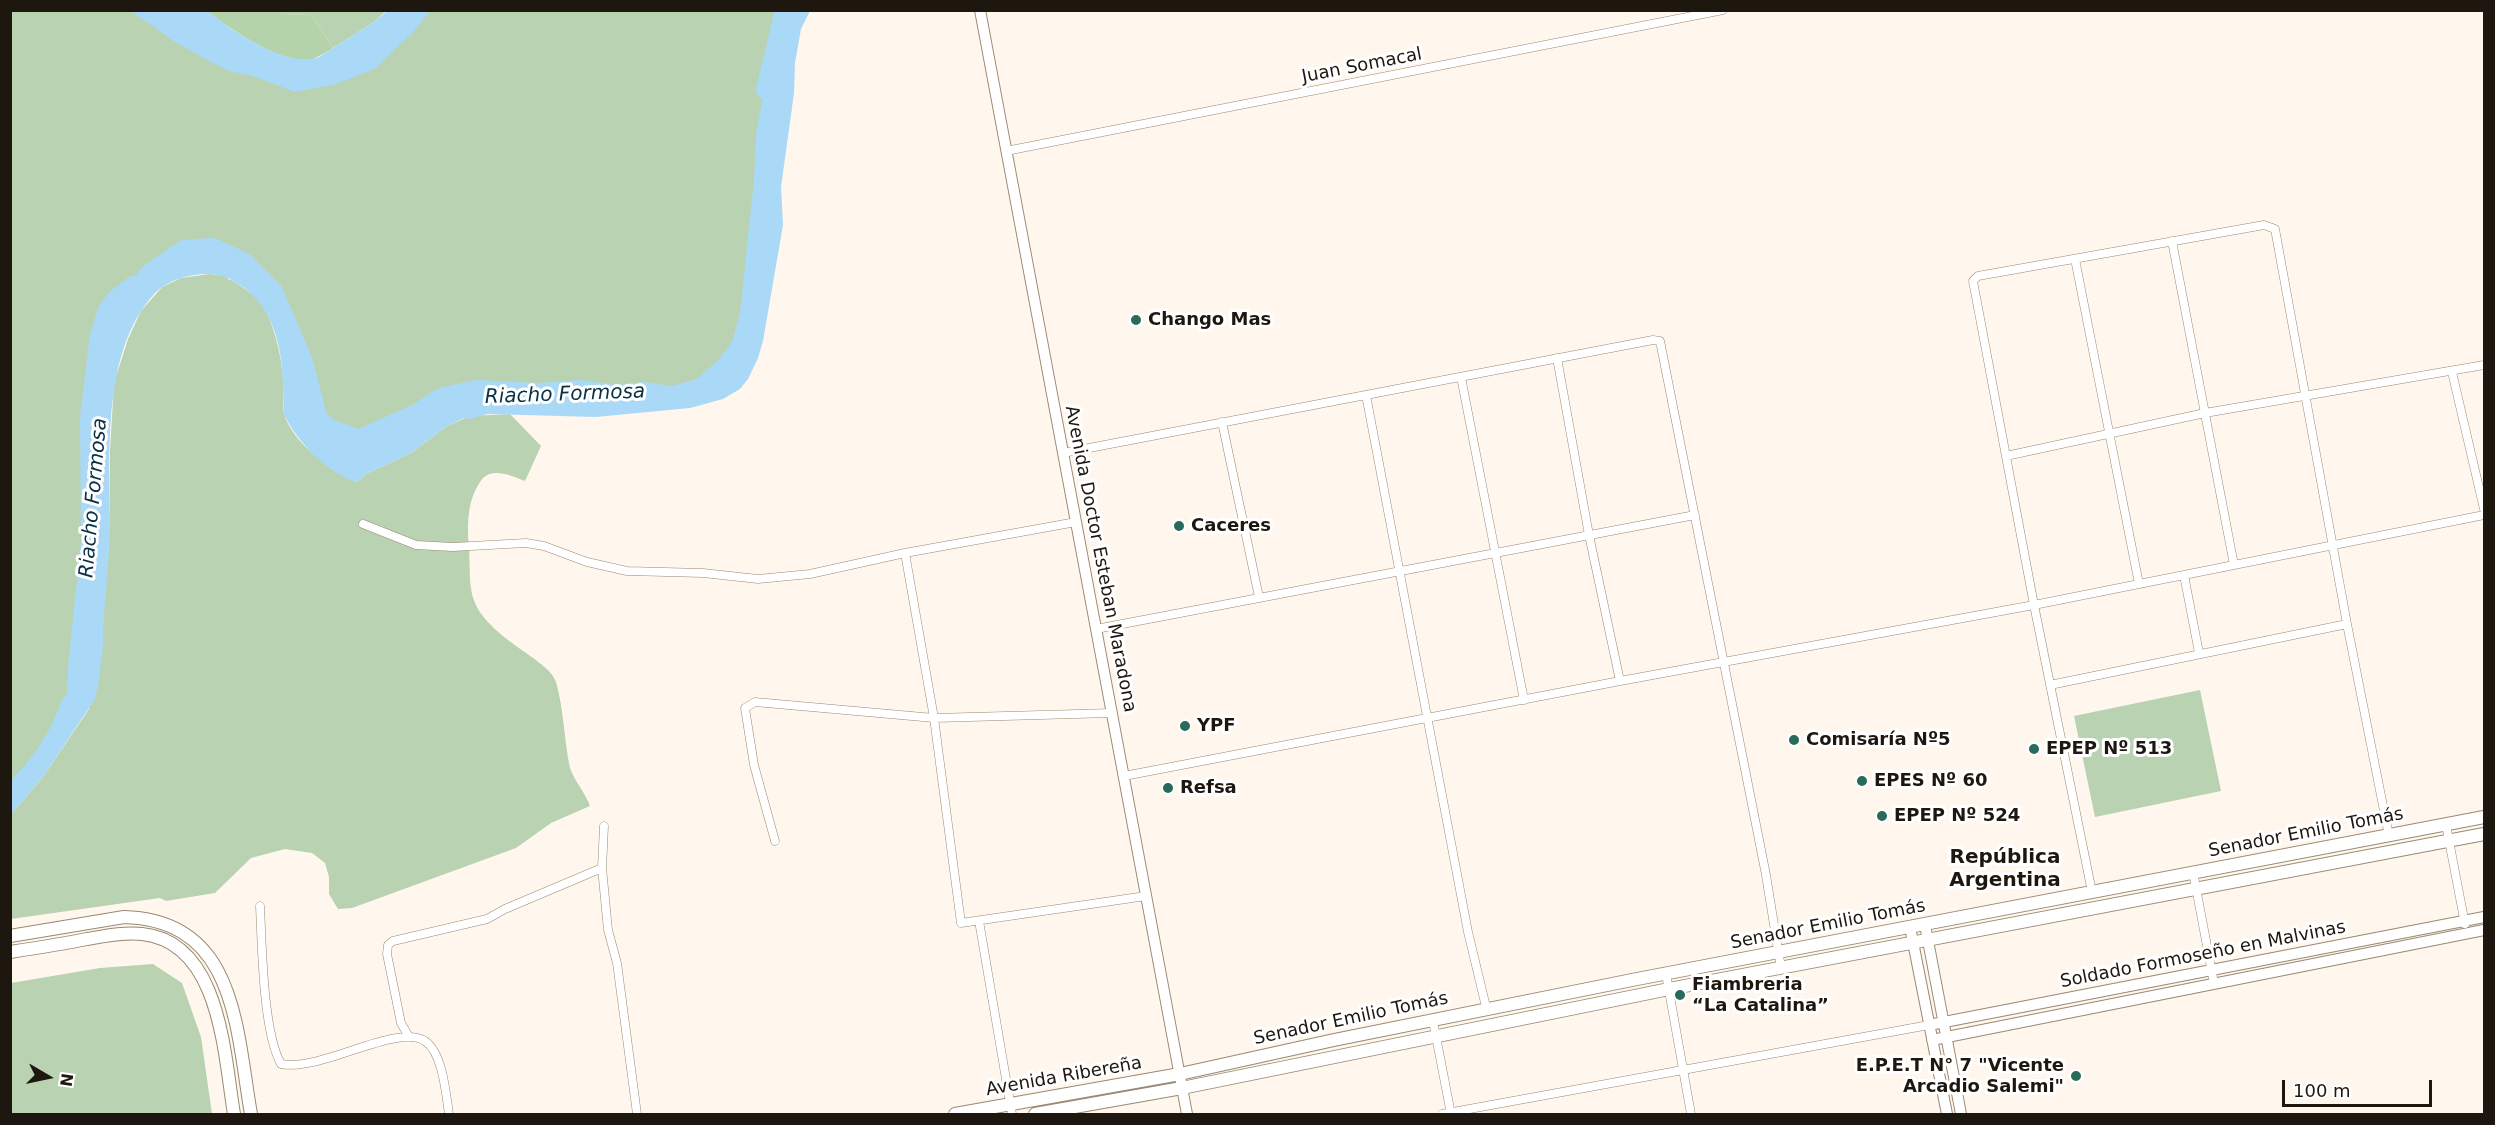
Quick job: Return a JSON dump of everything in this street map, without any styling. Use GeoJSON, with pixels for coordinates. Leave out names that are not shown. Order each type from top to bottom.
{"type":"FeatureCollection","features":[{"type":"Feature","properties":{"kind":"main road","name":"Avenida Doctor Esteban Maradona"},"geometry":{"type":"LineString","coordinates":[[980,10],[1187,1114]]}},
{"type":"Feature","properties":{"kind":"main road","name":"Senador Emilio Tomás"},"geometry":{"type":"LineString","coordinates":[[1180,1074],[1666,974],[2484,817]]}},
{"type":"Feature","properties":{"kind":"main road","name":"Senador Emilio Tomás"},"geometry":{"type":"LineString","coordinates":[[1182,1088],[1669,989],[2484,834]]}},
{"type":"Feature","properties":{"kind":"main road"},"geometry":{"type":"LineString","coordinates":[[10,936],[124,917],[163,922],[183,933],[203,948],[219,970],[232,1005],[251,1114]]}},
{"type":"Feature","properties":{"kind":"main road","name":"Soldado Formoseño en Malvinas"},"geometry":{"type":"LineString","coordinates":[[1929,1025],[2484,917]]}},
{"type":"Feature","properties":{"kind":"main road"},"geometry":{"type":"LineString","coordinates":[[1924,925],[1929,940],[1961,1114]]}},
{"type":"Feature","properties":{"kind":"main road"},"geometry":{"type":"LineString","coordinates":[[1910,927],[1947,1114]]}},
{"type":"Feature","properties":{"kind":"main road","name":"Soldado Formoseño en Malvinas"},"geometry":{"type":"LineString","coordinates":[[1932,1040],[1946,1035],[2484,930]]}},
{"type":"Feature","properties":{"kind":"main road"},"geometry":{"type":"LineString","coordinates":[[10,952],[113,935],[141,934],[175,945],[201,972],[213,998],[234,1114]]}},
{"type":"Feature","properties":{"kind":"main road","name":"Avenida Ribereña"},"geometry":{"type":"LineString","coordinates":[[955,1114],[1011,1110],[1180,1074]]}},
{"type":"Feature","properties":{"kind":"main road","name":"Avenida Ribereña"},"geometry":{"type":"LineString","coordinates":[[1035,1114],[1182,1088]]}},
{"type":"Feature","properties":{"kind":"street","name":"Juan Somacal"},"geometry":{"type":"LineString","coordinates":[[1006,151],[1723,10]]}},
{"type":"Feature","properties":{"kind":"street"},"geometry":{"type":"LineString","coordinates":[[2092,892],[2034,605],[1973,280],[1978,276],[2264,225],[2270,225],[2275,229],[2347,624],[2389,836]]}},
{"type":"Feature","properties":{"kind":"street"},"geometry":{"type":"LineString","coordinates":[[2172,241],[2234,565]]}},
{"type":"Feature","properties":{"kind":"street"},"geometry":{"type":"LineString","coordinates":[[2075,259],[2139,584]]}},
{"type":"Feature","properties":{"kind":"street"},"geometry":{"type":"LineString","coordinates":[[1063,453],[1557,358],[1653,340],[1660,341],[1766,875],[1781,968]]}},
{"type":"Feature","properties":{"kind":"street"},"geometry":{"type":"LineString","coordinates":[[1557,358],[1589,535],[1620,681]]}},
{"type":"Feature","properties":{"kind":"street"},"geometry":{"type":"LineString","coordinates":[[2007,456],[2205,413],[2484,365]]}},
{"type":"Feature","properties":{"kind":"street"},"geometry":{"type":"LineString","coordinates":[[2452,372],[2484,509]]}},
{"type":"Feature","properties":{"kind":"street"},"geometry":{"type":"LineString","coordinates":[[1461,378],[1524,700]]}},
{"type":"Feature","properties":{"kind":"street"},"geometry":{"type":"LineString","coordinates":[[1366,395],[1468,932],[1487,1011]]}},
{"type":"Feature","properties":{"kind":"street"},"geometry":{"type":"LineString","coordinates":[[1222,422],[1259,597]]}},
{"type":"Feature","properties":{"kind":"street"},"geometry":{"type":"LineString","coordinates":[[1096,629],[1695,515]]}},
{"type":"Feature","properties":{"kind":"street"},"geometry":{"type":"LineString","coordinates":[[1124,776],[2034,605],[2484,515]]}},
{"type":"Feature","properties":{"kind":"street"},"geometry":{"type":"LineString","coordinates":[[363,524],[385,535],[416,545],[453,547],[526,543],[544,546],[588,562],[627,571],[703,573],[758,579],[810,574],[905,553],[1076,522]]}},
{"type":"Feature","properties":{"kind":"street"},"geometry":{"type":"LineString","coordinates":[[905,553],[934,718],[961,923],[1146,896]]}},
{"type":"Feature","properties":{"kind":"street"},"geometry":{"type":"LineString","coordinates":[[2184,575],[2199,653]]}},
{"type":"Feature","properties":{"kind":"street"},"geometry":{"type":"LineString","coordinates":[[2050,685],[2347,624]]}},
{"type":"Feature","properties":{"kind":"street"},"geometry":{"type":"LineString","coordinates":[[775,841],[754,765],[745,708],[755,702],[934,718],[1112,713]]}},
{"type":"Feature","properties":{"kind":"street"},"geometry":{"type":"LineString","coordinates":[[2446,825],[2467,934]]}},
{"type":"Feature","properties":{"kind":"street"},"geometry":{"type":"LineString","coordinates":[[604,826],[602,868],[608,930],[617,963],[637,1114]]}},
{"type":"Feature","properties":{"kind":"street"},"geometry":{"type":"LineString","coordinates":[[409,1037],[401,1023],[387,954],[388,945],[393,940],[487,919],[505,909],[602,868]]}},
{"type":"Feature","properties":{"kind":"street"},"geometry":{"type":"LineString","coordinates":[[2193,872],[2214,983]]}},
{"type":"Feature","properties":{"kind":"street"},"geometry":{"type":"LineString","coordinates":[[260,906],[265,988],[272,1037],[281,1064],[309,1065],[356,1049],[409,1037],[425,1042],[434,1054],[443,1075],[449,1114]]}},
{"type":"Feature","properties":{"kind":"street"},"geometry":{"type":"LineString","coordinates":[[979,921],[1011,1110]]}},
{"type":"Feature","properties":{"kind":"street"},"geometry":{"type":"LineString","coordinates":[[1666,974],[1691,1114]]}},
{"type":"Feature","properties":{"kind":"street"},"geometry":{"type":"LineString","coordinates":[[1433,1021],[1451,1114]]}},
{"type":"Feature","properties":{"kind":"street"},"geometry":{"type":"LineString","coordinates":[[1442,1114],[1929,1025]]}},
{"type":"Feature","properties":{"kind":"green space"},"geometry":{"type":"Polygon","coordinates":[[[272,10],[284,14],[311,15],[333,48],[307,60],[294,59],[253,42],[205,11],[272,10]]]}},
{"type":"Feature","properties":{"kind":"green space"},"geometry":{"type":"Polygon","coordinates":[[[11,11],[167,11],[303,76],[399,11],[784,11],[766,82],[748,323],[700,387],[538,392],[394,441],[319,420],[304,362],[274,291],[219,242],[115,320],[66,717],[41,759],[11,794],[11,11]]]}},
{"type":"Feature","properties":{"kind":"green space"},"geometry":{"type":"Polygon","coordinates":[[[272,11],[386,11],[374,22],[333,48],[311,15],[272,11]]]}},
{"type":"Feature","properties":{"kind":"green space"},"geometry":{"type":"Polygon","coordinates":[[[209,274],[225,275],[228,279],[259,296],[278,347],[283,380],[283,409],[288,424],[313,454],[347,477],[357,482],[366,474],[411,453],[447,426],[470,416],[510,414],[541,446],[525,481],[507,474],[495,473],[484,477],[476,489],[470,505],[468,522],[471,589],[478,609],[488,623],[541,664],[551,673],[556,682],[570,768],[590,806],[551,823],[516,848],[352,908],[338,909],[329,894],[329,877],[325,863],[312,853],[285,849],[251,858],[215,893],[166,901],[160,898],[11,919],[11,813],[45,774],[89,709],[109,546],[110,450],[114,383],[128,339],[141,311],[162,287],[181,278],[209,274]]]}},
{"type":"Feature","properties":{"kind":"green space"},"geometry":{"type":"Polygon","coordinates":[[[2200,690],[2221,791],[2095,817],[2074,716],[2200,690]]]}},
{"type":"Feature","properties":{"kind":"green space"},"geometry":{"type":"Polygon","coordinates":[[[153,964],[182,983],[201,1037],[212,1114],[11,1114],[11,983],[100,968],[153,964]]]}},
{"type":"Feature","properties":{"kind":"water"},"geometry":{"type":"Polygon","coordinates":[[[182,9],[206,11],[262,47],[285,56],[308,59],[319,57],[374,22],[387,11],[430,11],[413,32],[375,69],[336,84],[295,92],[253,76],[229,71],[175,42],[131,11],[182,9]]]}},
{"type":"Feature","properties":{"kind":"water"},"geometry":{"type":"Polygon","coordinates":[[[784,11],[810,11],[801,29],[795,63],[794,93],[781,187],[783,225],[758,358],[748,379],[740,389],[723,399],[690,408],[596,417],[488,414],[470,419],[464,418],[447,426],[411,453],[366,474],[357,482],[325,465],[305,446],[290,426],[284,413],[282,370],[274,328],[260,304],[251,294],[229,279],[211,274],[182,278],[161,287],[156,292],[137,317],[124,347],[116,379],[110,447],[109,545],[103,645],[95,699],[45,774],[11,813],[11,794],[41,759],[66,717],[68,666],[81,540],[80,417],[90,334],[98,308],[108,293],[129,277],[149,273],[184,249],[203,242],[219,242],[231,249],[274,291],[307,366],[316,405],[334,420],[358,429],[412,405],[438,388],[476,380],[537,383],[581,380],[617,385],[643,382],[672,386],[697,379],[719,359],[732,342],[740,313],[754,180],[756,135],[767,73],[784,11]]]}},
{"type":"Feature","properties":{"kind":"waterway","name":"Riacho Formosa"},"geometry":{"type":"LineString","coordinates":[[765,90],[784,10]]}},
{"type":"Feature","properties":{"kind":"waterway","name":"Riacho Formosa"},"geometry":{"type":"LineString","coordinates":[[135,292],[149,273],[184,249],[213,247],[245,262],[274,291],[304,362],[319,420],[335,441],[358,449]]}},
{"type":"Feature","properties":{"kind":"waterway","name":"Riacho Formosa"},"geometry":{"type":"LineString","coordinates":[[10,794],[46,752],[60,728],[70,703]]}},
{"type":"Feature","properties":{"kind":"place","name":"Chango Mas"},"geometry":{"type":"Point","coordinates":[1136,320]}},
{"type":"Feature","properties":{"kind":"place","name":"Caceres"},"geometry":{"type":"Point","coordinates":[1179,526]}},
{"type":"Feature","properties":{"kind":"place","name":"YPF"},"geometry":{"type":"Point","coordinates":[1185,726]}},
{"type":"Feature","properties":{"kind":"place","name":"Comisaría Nº5"},"geometry":{"type":"Point","coordinates":[1794,740]}},
{"type":"Feature","properties":{"kind":"place","name":"EPEP Nº 513"},"geometry":{"type":"Point","coordinates":[2034,749]}},
{"type":"Feature","properties":{"kind":"place","name":"EPES Nº 60"},"geometry":{"type":"Point","coordinates":[1862,781]}},
{"type":"Feature","properties":{"kind":"place","name":"Refsa"},"geometry":{"type":"Point","coordinates":[1168,788]}},
{"type":"Feature","properties":{"kind":"place","name":"EPEP Nº 524"},"geometry":{"type":"Point","coordinates":[1882,816]}},
{"type":"Feature","properties":{"kind":"place","name":"Fiambreria “La Catalina”"},"geometry":{"type":"Point","coordinates":[1680,995]}},
{"type":"Feature","properties":{"kind":"place","name":"E.P.E.T N° 7 \"Vicente Arcadio Salemi\""},"geometry":{"type":"Point","coordinates":[2076,1076]}},
{"type":"Feature","properties":{"kind":"district","name":"República Argentina"},"geometry":{"type":"Point","coordinates":[2005,870]}}]}
